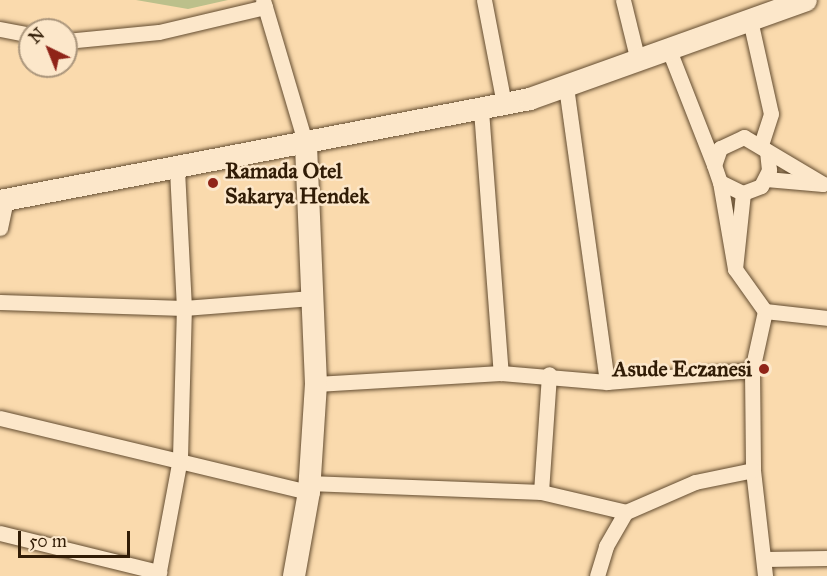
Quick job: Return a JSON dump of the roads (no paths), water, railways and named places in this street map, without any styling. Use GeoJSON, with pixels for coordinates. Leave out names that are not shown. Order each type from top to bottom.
{"type":"FeatureCollection","features":[{"type":"Feature","properties":{"kind":"main road"},"geometry":{"type":"LineString","coordinates":[[3,201],[481,110],[566,88],[669,50],[760,12],[806,0]]}},
{"type":"Feature","properties":{"kind":"main road"},"geometry":{"type":"LineString","coordinates":[[294,576],[309,488],[316,384],[306,145]]}},
{"type":"Feature","properties":{"kind":"street"},"geometry":{"type":"LineString","coordinates":[[484,0],[504,104]]}},
{"type":"Feature","properties":{"kind":"street"},"geometry":{"type":"LineString","coordinates":[[624,0],[638,61]]}},
{"type":"Feature","properties":{"kind":"street"},"geometry":{"type":"LineString","coordinates":[[78,40],[159,32],[264,3],[306,145]]}},
{"type":"Feature","properties":{"kind":"street"},"geometry":{"type":"LineString","coordinates":[[760,12],[771,114],[764,148],[766,178]]}},
{"type":"Feature","properties":{"kind":"street"},"geometry":{"type":"LineString","coordinates":[[0,29],[18,33]]}},
{"type":"Feature","properties":{"kind":"street"},"geometry":{"type":"LineString","coordinates":[[669,50],[720,182],[735,269],[765,311],[752,370],[753,470],[765,576]]}},
{"type":"Feature","properties":{"kind":"street"},"geometry":{"type":"LineString","coordinates":[[566,88],[607,382]]}},
{"type":"Feature","properties":{"kind":"street"},"geometry":{"type":"LineString","coordinates":[[481,110],[501,373]]}},
{"type":"Feature","properties":{"kind":"street"},"geometry":{"type":"LineString","coordinates":[[714,165],[720,148],[734,138],[764,148],[825,184]]}},
{"type":"Feature","properties":{"kind":"street"},"geometry":{"type":"LineString","coordinates":[[0,533],[159,574],[180,458],[184,308],[177,168]]}},
{"type":"Feature","properties":{"kind":"street"},"geometry":{"type":"LineString","coordinates":[[743,193],[766,178],[825,184]]}},
{"type":"Feature","properties":{"kind":"street"},"geometry":{"type":"LineString","coordinates":[[720,182],[743,193]]}},
{"type":"Feature","properties":{"kind":"street"},"geometry":{"type":"LineString","coordinates":[[735,269],[743,193]]}},
{"type":"Feature","properties":{"kind":"street"},"geometry":{"type":"LineString","coordinates":[[0,228],[3,201]]}},
{"type":"Feature","properties":{"kind":"street"},"geometry":{"type":"LineString","coordinates":[[0,302],[184,308],[312,297]]}},
{"type":"Feature","properties":{"kind":"street"},"geometry":{"type":"LineString","coordinates":[[765,311],[827,318]]}},
{"type":"Feature","properties":{"kind":"street"},"geometry":{"type":"LineString","coordinates":[[316,384],[501,373],[549,374],[607,382],[752,370]]}},
{"type":"Feature","properties":{"kind":"street"},"geometry":{"type":"LineString","coordinates":[[541,492],[549,374]]}},
{"type":"Feature","properties":{"kind":"street"},"geometry":{"type":"LineString","coordinates":[[0,418],[309,488],[541,492],[626,512],[695,483],[753,470]]}},
{"type":"Feature","properties":{"kind":"street"},"geometry":{"type":"LineString","coordinates":[[597,576],[606,546],[626,512]]}},
{"type":"Feature","properties":{"kind":"street"},"geometry":{"type":"LineString","coordinates":[[765,560],[827,558]]}},
{"type":"Feature","properties":{"kind":"place","name":"Ramada Otel Sakarya Hendek"},"geometry":{"type":"Point","coordinates":[213,183]}},
{"type":"Feature","properties":{"kind":"place","name":"Asude Eczanesi"},"geometry":{"type":"Point","coordinates":[764,369]}}]}
